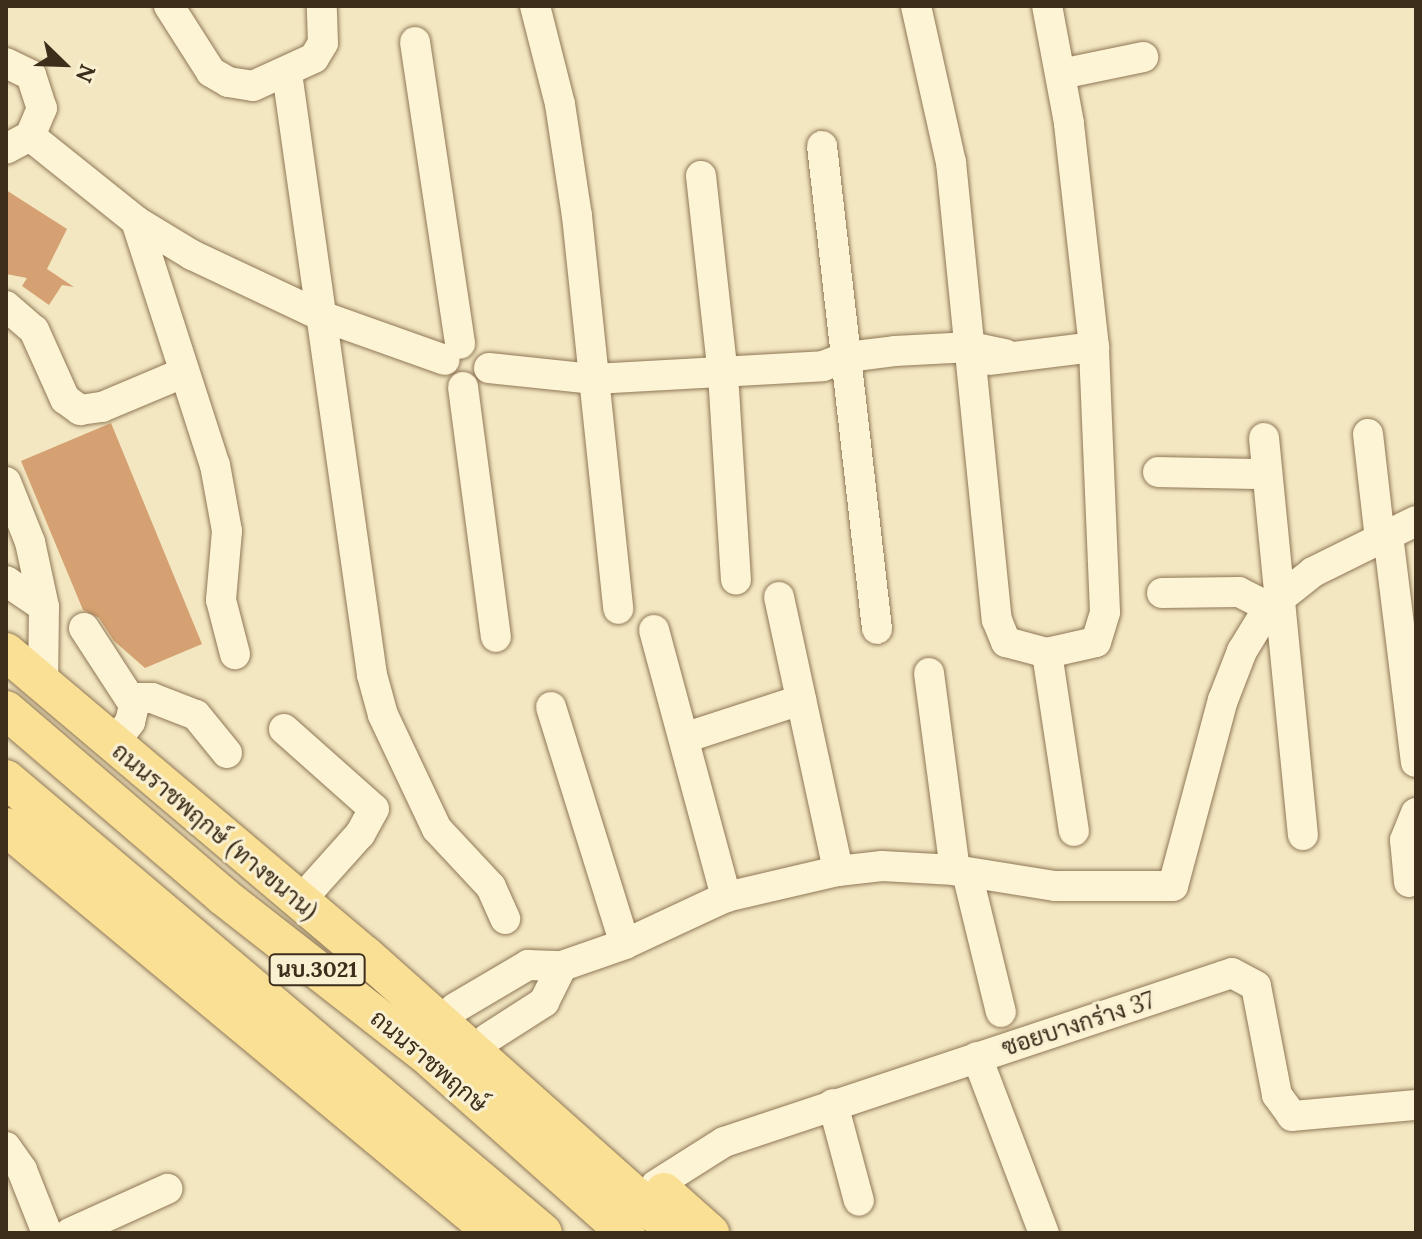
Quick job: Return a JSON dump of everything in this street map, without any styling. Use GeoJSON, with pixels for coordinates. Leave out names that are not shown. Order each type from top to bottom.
{"type":"FeatureCollection","features":[{"type":"Feature","properties":{"kind":"main road","name":"ถนนราชพฤกษ์ (ทางขนาน)"},"geometry":{"type":"LineString","coordinates":[[6,652],[112,746],[365,955],[677,1233]]}},
{"type":"Feature","properties":{"kind":"main road"},"geometry":{"type":"LineString","coordinates":[[6,690],[65,761]]}},
{"type":"Feature","properties":{"kind":"main road","name":"ถนนราชพฤกษ์"},"geometry":{"type":"LineString","coordinates":[[6,710],[224,897],[431,1059],[626,1233]]}},
{"type":"Feature","properties":{"kind":"main road","name":"นบ.3021"},"geometry":{"type":"LineString","coordinates":[[12,798],[202,994],[337,1097],[494,1233]]}},
{"type":"Feature","properties":{"kind":"main road","name":"นบ.3021"},"geometry":{"type":"LineString","coordinates":[[12,798],[543,1233]]}},
{"type":"Feature","properties":{"kind":"main road"},"geometry":{"type":"LineString","coordinates":[[365,955],[455,1008],[710,1233]]}},
{"type":"Feature","properties":{"kind":"main road"},"geometry":{"type":"LineString","coordinates":[[202,994],[314,1106],[463,1233]]}},
{"type":"Feature","properties":{"kind":"street"},"geometry":{"type":"LineString","coordinates":[[169,6],[201,60],[228,82],[253,86],[314,58],[323,43],[322,6]]}},
{"type":"Feature","properties":{"kind":"street"},"geometry":{"type":"LineString","coordinates":[[535,6],[560,104],[594,379],[618,609]]}},
{"type":"Feature","properties":{"kind":"street"},"geometry":{"type":"LineString","coordinates":[[916,6],[951,162],[972,356],[989,565],[1000,634],[1016,647],[1047,653],[1087,647],[1096,642],[1104,625],[1094,347],[1061,74],[1047,6]]}},
{"type":"Feature","properties":{"kind":"street"},"geometry":{"type":"LineString","coordinates":[[415,42],[453,352],[449,379],[463,387],[480,383],[489,368]]}},
{"type":"Feature","properties":{"kind":"street"},"geometry":{"type":"LineString","coordinates":[[1061,74],[1143,57]]}},
{"type":"Feature","properties":{"kind":"street"},"geometry":{"type":"LineString","coordinates":[[6,63],[19,66],[39,88],[42,108],[18,143],[136,221],[192,255],[324,317],[453,352],[480,347],[489,368]]}},
{"type":"Feature","properties":{"kind":"street"},"geometry":{"type":"LineString","coordinates":[[287,73],[324,317],[372,675],[383,715],[437,829],[491,887],[505,919]]}},
{"type":"Feature","properties":{"kind":"street"},"geometry":{"type":"LineString","coordinates":[[822,146],[840,365],[877,629]]}},
{"type":"Feature","properties":{"kind":"street"},"geometry":{"type":"LineString","coordinates":[[701,176],[723,374],[736,580]]}},
{"type":"Feature","properties":{"kind":"street"},"geometry":{"type":"LineString","coordinates":[[136,221],[215,465],[227,531],[221,600],[235,654]]}},
{"type":"Feature","properties":{"kind":"street"},"geometry":{"type":"LineString","coordinates":[[6,306],[34,330],[65,399],[80,410],[102,407],[183,373]]}},
{"type":"Feature","properties":{"kind":"street"},"geometry":{"type":"LineString","coordinates":[[489,368],[594,379],[723,374],[1094,347]]}},
{"type":"Feature","properties":{"kind":"street"},"geometry":{"type":"LineString","coordinates":[[463,387],[496,637]]}},
{"type":"Feature","properties":{"kind":"street"},"geometry":{"type":"LineString","coordinates":[[1368,434],[1416,762]]}},
{"type":"Feature","properties":{"kind":"street"},"geometry":{"type":"LineString","coordinates":[[1264,438],[1274,603],[1303,835]]}},
{"type":"Feature","properties":{"kind":"street"},"geometry":{"type":"LineString","coordinates":[[1158,472],[1267,474]]}},
{"type":"Feature","properties":{"kind":"street"},"geometry":{"type":"LineString","coordinates":[[6,482],[30,542],[44,607],[43,684]]}},
{"type":"Feature","properties":{"kind":"street"},"geometry":{"type":"LineString","coordinates":[[455,1008],[528,965],[562,966],[625,944],[726,897],[838,871],[882,866],[961,871],[1055,886],[1173,886],[1223,700],[1242,651],[1274,603],[1313,572],[1416,521]]}},
{"type":"Feature","properties":{"kind":"street"},"geometry":{"type":"LineString","coordinates":[[6,581],[44,607]]}},
{"type":"Feature","properties":{"kind":"street"},"geometry":{"type":"LineString","coordinates":[[1162,593],[1239,592],[1274,603]]}},
{"type":"Feature","properties":{"kind":"street"},"geometry":{"type":"LineString","coordinates":[[779,597],[838,871]]}},
{"type":"Feature","properties":{"kind":"street"},"geometry":{"type":"LineString","coordinates":[[84,628],[131,698],[130,722],[112,746]]}},
{"type":"Feature","properties":{"kind":"street"},"geometry":{"type":"LineString","coordinates":[[654,630],[726,897]]}},
{"type":"Feature","properties":{"kind":"street"},"geometry":{"type":"LineString","coordinates":[[1047,653],[1074,831]]}},
{"type":"Feature","properties":{"kind":"street"},"geometry":{"type":"LineString","coordinates":[[929,673],[961,871],[1001,1012]]}},
{"type":"Feature","properties":{"kind":"street"},"geometry":{"type":"LineString","coordinates":[[131,698],[152,698],[196,715],[227,753]]}},
{"type":"Feature","properties":{"kind":"street"},"geometry":{"type":"LineString","coordinates":[[684,738],[801,700]]}},
{"type":"Feature","properties":{"kind":"street"},"geometry":{"type":"LineString","coordinates":[[551,707],[625,944]]}},
{"type":"Feature","properties":{"kind":"street"},"geometry":{"type":"LineString","coordinates":[[284,729],[374,809],[360,834],[300,901]]}},
{"type":"Feature","properties":{"kind":"street"},"geometry":{"type":"LineString","coordinates":[[1409,882],[1405,840],[1416,813]]}},
{"type":"Feature","properties":{"kind":"street"},"geometry":{"type":"LineString","coordinates":[[488,1038],[544,1002],[562,966]]}},
{"type":"Feature","properties":{"kind":"street","name":"ซอยบางกร่าง 37"},"geometry":{"type":"LineString","coordinates":[[656,1185],[724,1142],[1232,973],[1256,986],[1277,1095],[1292,1116],[1416,1105]]}},
{"type":"Feature","properties":{"kind":"street"},"geometry":{"type":"LineString","coordinates":[[977,1057],[1044,1233]]}},
{"type":"Feature","properties":{"kind":"street"},"geometry":{"type":"LineString","coordinates":[[833,1104],[859,1201]]}},
{"type":"Feature","properties":{"kind":"street"},"geometry":{"type":"LineString","coordinates":[[6,1147],[22,1170],[47,1233]]}},
{"type":"Feature","properties":{"kind":"street"},"geometry":{"type":"LineString","coordinates":[[70,1233],[167,1189]]}},
{"type":"Feature","properties":{"kind":"building"},"geometry":{"type":"Polygon","coordinates":[[[6,190],[67,229],[47,269],[74,287],[62,285],[49,305],[22,286],[27,278],[6,274],[6,190]]]}},
{"type":"Feature","properties":{"kind":"building"},"geometry":{"type":"Polygon","coordinates":[[[111,423],[202,644],[145,668],[114,641],[99,618],[83,610],[21,461],[111,423]]]}}]}
